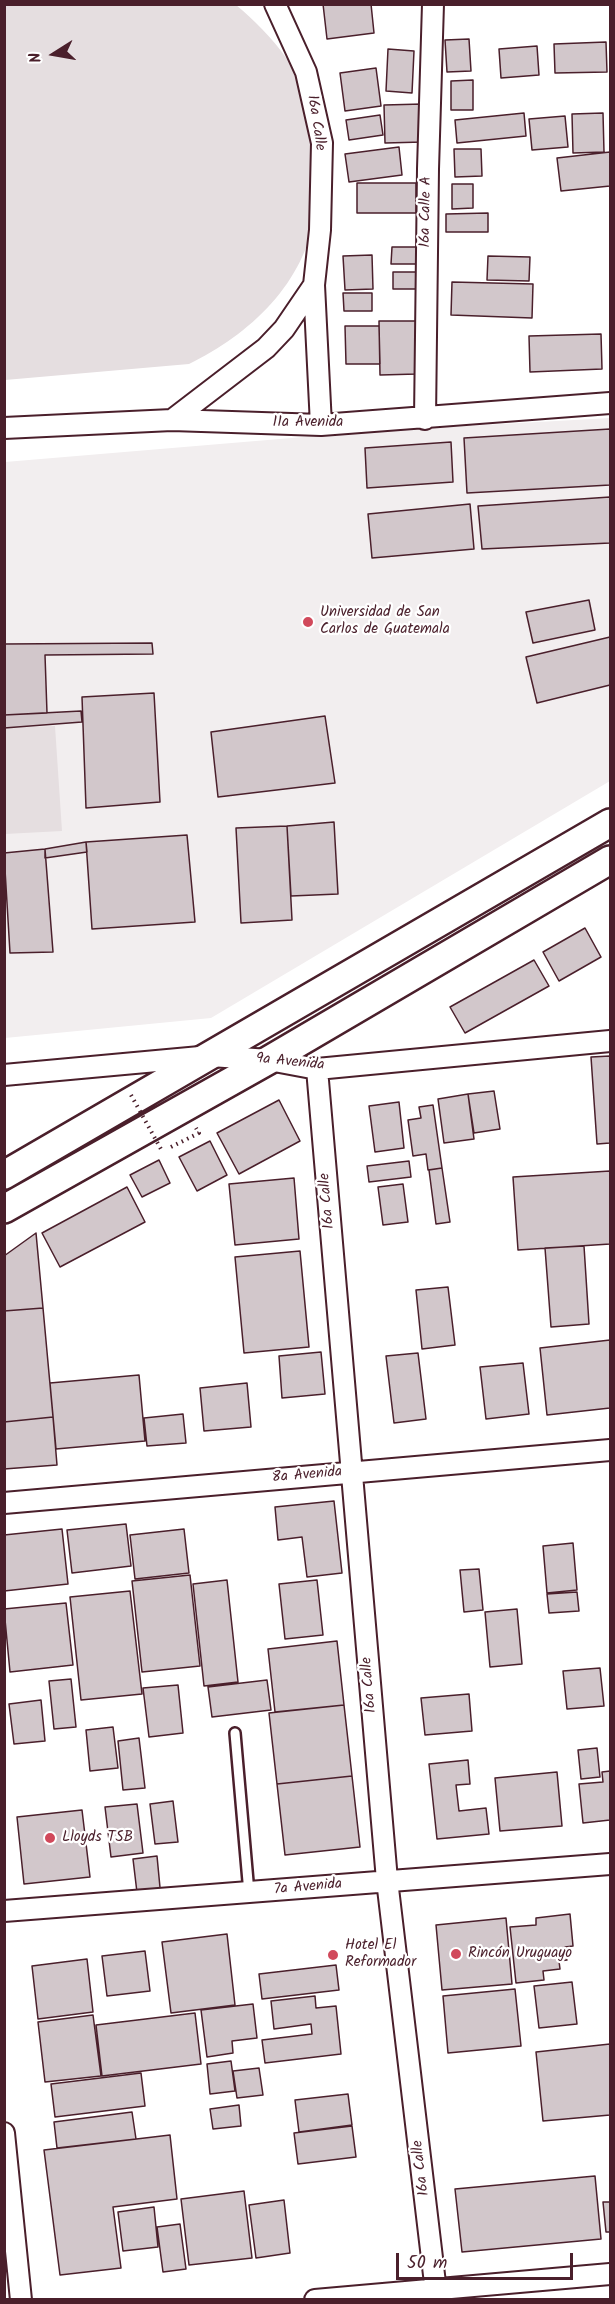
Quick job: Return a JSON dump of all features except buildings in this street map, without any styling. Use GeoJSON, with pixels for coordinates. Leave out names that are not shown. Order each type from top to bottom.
{"type":"FeatureCollection","features":[{"type":"Feature","properties":{"kind":"main road"},"geometry":{"type":"LineString","coordinates":[[4,1175],[610,823]]}},
{"type":"Feature","properties":{"kind":"main road"},"geometry":{"type":"LineString","coordinates":[[4,1209],[269,1060],[610,860]]}},
{"type":"Feature","properties":{"kind":"street","name":"16a Calle"},"geometry":{"type":"LineString","coordinates":[[275,4],[306,72],[322,143],[320,230],[314,285],[321,425]]}},
{"type":"Feature","properties":{"kind":"street","name":"16a Calle A"},"geometry":{"type":"LineString","coordinates":[[425,419],[428,169],[433,4]]}},
{"type":"Feature","properties":{"kind":"street","name":"16a Calle"},"geometry":{"type":"LineString","coordinates":[[172,420],[266,348],[284,329],[314,285]]}},
{"type":"Feature","properties":{"kind":"street","name":"11a Avenida"},"geometry":{"type":"LineString","coordinates":[[4,428],[172,420],[321,425],[425,419],[610,403]]}},
{"type":"Feature","properties":{"kind":"street","name":"9a Avenida"},"geometry":{"type":"LineString","coordinates":[[4,1075],[211,1056],[269,1060],[317,1069],[610,1041]]}},
{"type":"Feature","properties":{"kind":"street","name":"16a Calle"},"geometry":{"type":"LineString","coordinates":[[317,1069],[387,1880],[437,2295]]}},
{"type":"Feature","properties":{"kind":"street","name":"8a Avenida"},"geometry":{"type":"LineString","coordinates":[[4,1503],[610,1450]]}},
{"type":"Feature","properties":{"kind":"street","name":"7a Avenida"},"geometry":{"type":"LineString","coordinates":[[4,1911],[610,1864]]}},
{"type":"Feature","properties":{"kind":"street"},"geometry":{"type":"LineString","coordinates":[[4,2133],[21,2300]]}},
{"type":"Feature","properties":{"kind":"street"},"geometry":{"type":"LineString","coordinates":[[315,2300],[437,2295],[610,2274]]}},
{"type":"Feature","properties":{"kind":"lane"},"geometry":{"type":"LineString","coordinates":[[235,1733],[249,1893]]}},
{"type":"Feature","properties":{"kind":"path"},"geometry":{"type":"LineString","coordinates":[[131,1095],[162,1151],[199,1133]]}},
{"type":"Feature","properties":{"kind":"shaded area"},"geometry":{"type":"Polygon","coordinates":[[[5,5],[236,5],[262,29],[286,58],[305,90],[311,107],[314,125],[315,212],[300,262],[287,284],[253,322],[233,338],[189,364],[5,380],[5,5]]]}},
{"type":"Feature","properties":{"kind":"shaded area","name":"Universidad de San Carlos de Guatemala"},"geometry":{"type":"Polygon","coordinates":[[[610,418],[610,781],[211,1018],[5,1038],[5,462],[375,431],[610,418]]]}},
{"type":"Feature","properties":{"kind":"shaded area"},"geometry":{"type":"Polygon","coordinates":[[[55,726],[62,831],[5,834],[5,728],[55,726]]]}},
{"type":"Feature","properties":{"kind":"place","name":"Universidad de San Carlos de Guatemala"},"geometry":{"type":"Point","coordinates":[308,622]}},
{"type":"Feature","properties":{"kind":"place","name":"Lloyds TSB"},"geometry":{"type":"Point","coordinates":[50,1838]}},
{"type":"Feature","properties":{"kind":"place","name":"Rincón Uruguayo"},"geometry":{"type":"Point","coordinates":[456,1954]}},
{"type":"Feature","properties":{"kind":"place","name":"Hotel El Reformador"},"geometry":{"type":"Point","coordinates":[333,1955]}}]}
